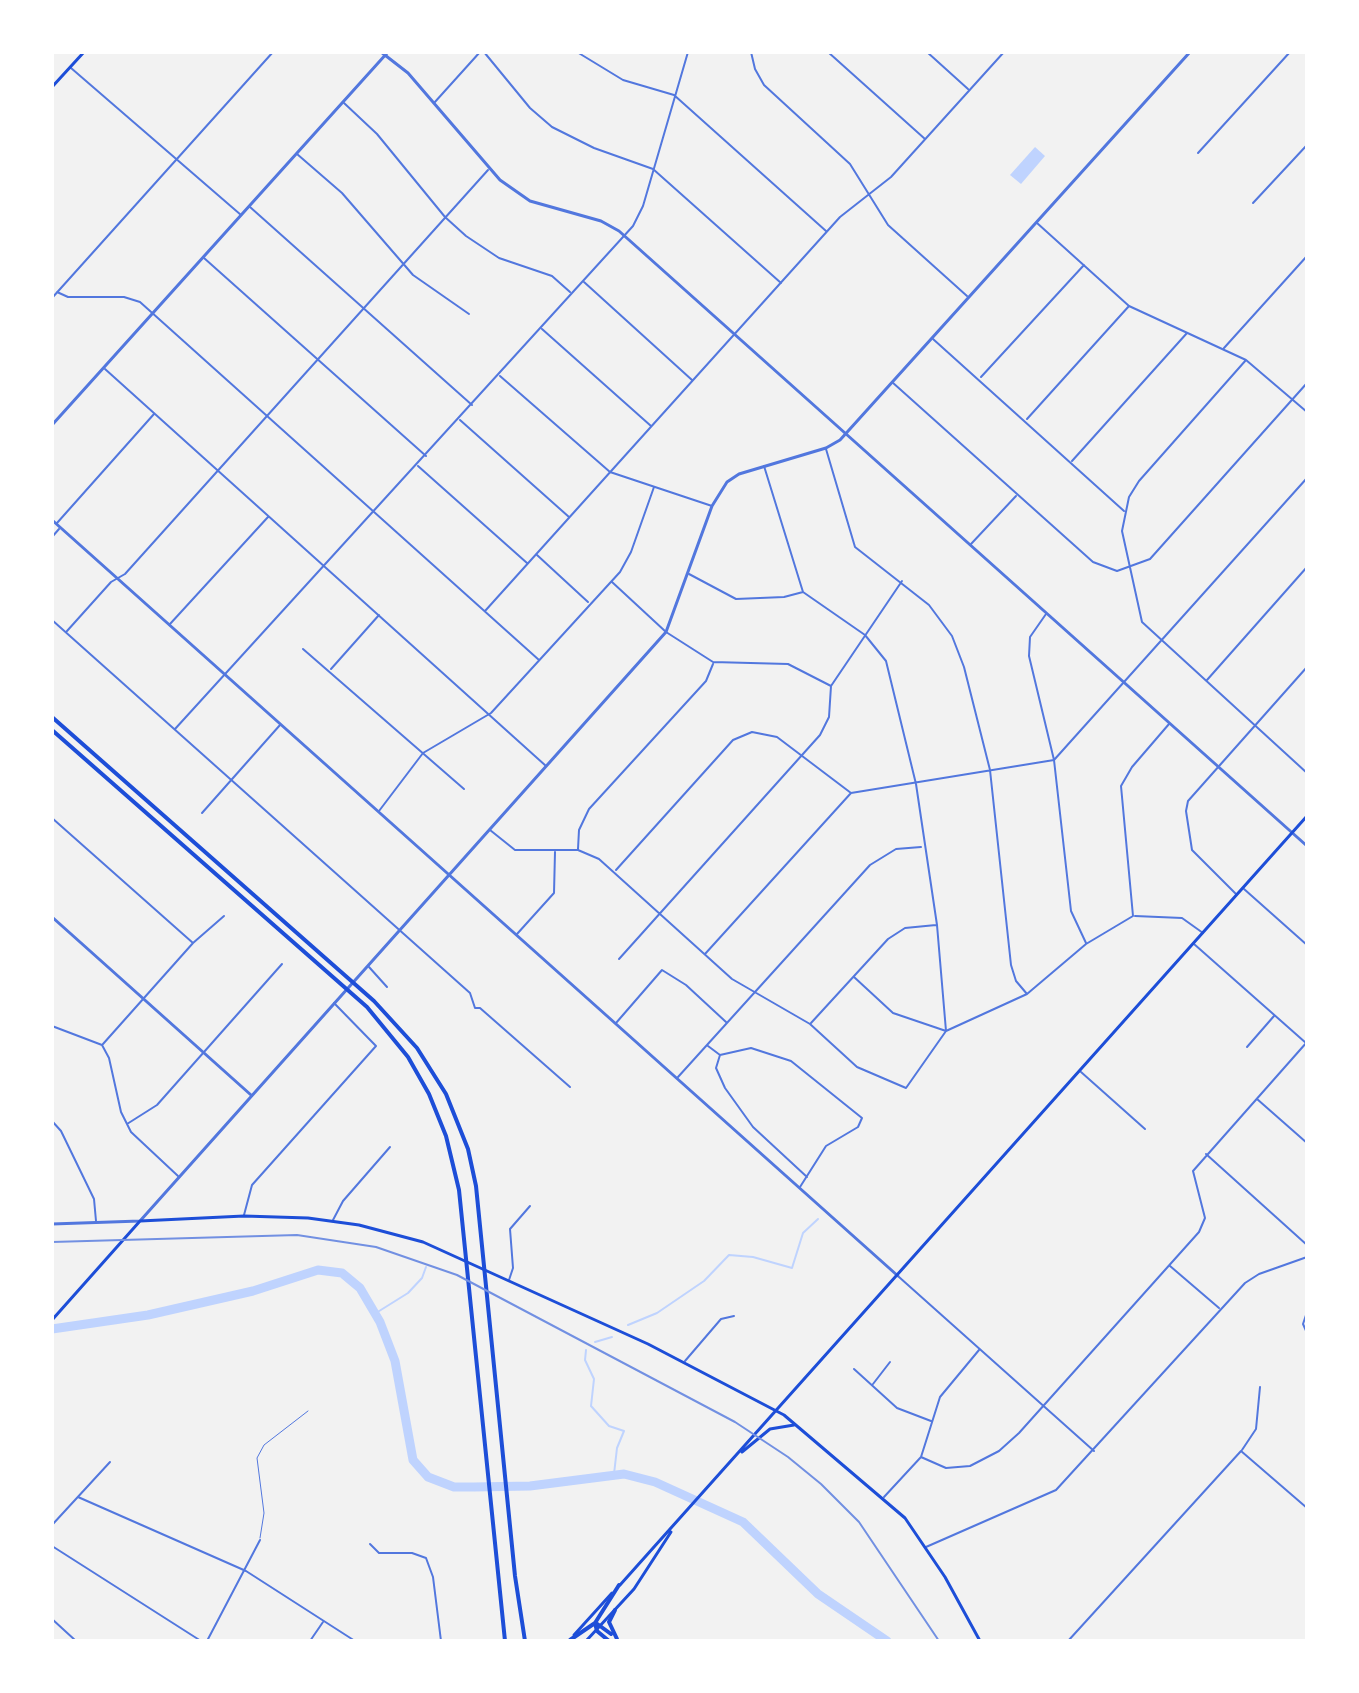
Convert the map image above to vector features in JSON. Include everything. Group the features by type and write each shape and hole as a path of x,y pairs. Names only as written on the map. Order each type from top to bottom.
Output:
{"highway":[{"path":"52,717 374,1001 408,1037 439,1082 464,1136 474,1174 525,1641"},
{"path":"52,730 357,997 389,1032 415,1068 441,1122 456,1173 505,1641"},
{"path":"569,1640 595,1623 619,1585"},
{"path":"615,1610 609,1622 618,1640"},
{"path":"595,1623 602,1625 618,1640"},
{"path":"595,1623 597,1631 609,1641"}],"main road":[{"path":"52,87 84,52"},
{"path":"569,1640 675,1526 1307,816"},
{"path":"52,1320 140,1221 244,1216 333,1221 423,1242 684,1362 776,1410 884,1497 926,1547 980,1641"},
{"path":"725,1468 760,1435 781,1426 796,1425"},
{"path":"586,1641 651,1566 675,1526"}],"street":[{"path":"52,298 273,52"},
{"path":"434,103 482,52 530,108 552,127 594,148 653,169 781,283"},
{"path":"577,52 623,80 674,95 827,232"},
{"path":"175,729 624,236 643,206 688,52"},
{"path":"751,52 755,69 764,85 850,164 888,225 968,298"},
{"path":"828,52 925,139"},
{"path":"927,52 969,91"},
{"path":"485,611 827,232 891,177 1004,52"},
{"path":"52,1224 140,1221 666,632 712,506 732,478 826,448 846,434 1190,52"},
{"path":"1198,153 1290,52"},
{"path":"52,425 385,53 408,73 489,169 511,189 530,201 601,221 624,236 1307,846"},
{"path":"70,67 241,215"},
{"path":"343,102 377,134 445,217 478,245 499,258 552,276 572,294"},
{"path":"1253,203 1307,145"},
{"path":"297,153 342,193 402,265 425,285 469,314"},
{"path":"66,632 117,578 125,574 489,169"},
{"path":"249,206 472,405"},
{"path":"1036,222 1129,306 1246,360 1307,412"},
{"path":"1223,349 1307,256"},
{"path":"203,257 426,456"},
{"path":"980,378 1084,265"},
{"path":"583,281 692,381"},
{"path":"57,292 68,297 134,299 153,313 539,660"},
{"path":"1026,420 1129,306"},
{"path":"542,328 652,426"},
{"path":"1071,462 1187,333"},
{"path":"932,338 980,378 1125,513"},
{"path":"1246,360 1139,481 1125,513 1122,531 1142,622 1307,773"},
{"path":"104,368 491,713 546,766"},
{"path":"499,376 610,472 712,506"},
{"path":"892,382 1093,562 1108,569 1129,569 1150,559 1307,383"},
{"path":"154,413 54,522 1095,1452"},
{"path":"459,419 570,518"},
{"path":"826,448 855,547 929,605 952,636 964,667 990,770 1011,965 1016,981 1027,994"},
{"path":"418,465 528,564"},
{"path":"764,466 803,592 865,635 886,661 916,784 937,925 946,1031"},
{"path":"705,954 851,793 1054,760 1307,478"},
{"path":"378,812 423,753 491,713 611,581 631,552 654,487"},
{"path":"970,545 1017,494"},
{"path":"169,625 270,515"},
{"path":"52,537 60,527"},
{"path":"536,555 589,603"},
{"path":"1206,681 1307,567"},
{"path":"688,574 736,599 784,597 803,592"},
{"path":"611,581 666,632 713,662 788,664 831,686"},
{"path":"619,959 825,726 831,686 902,581"},
{"path":"1047,614 1035,627 1028,646 1054,760 1071,911 1086,944"},
{"path":"330,669 379,615"},
{"path":"52,620 470,993 475,1008 480,1008 570,1087"},
{"path":"303,649 330,669 464,789"},
{"path":"578,850 579,830 589,809 706,681 713,662"},
{"path":"1237,894 1200,861 1189,840 1188,801 1307,667"},
{"path":"1133,916 1121,786 1132,767 1169,723"},
{"path":"202,813 280,725"},
{"path":"615,871 739,736 752,732 769,733 851,793"},
{"path":"52,818 193,943"},
{"path":"489,829 515,850 578,850 599,859 732,979 810,1024 857,1067 906,1088 946,1031 1027,994 1086,944 1133,916 1182,918 1203,933"},
{"path":"677,1078 878,859 896,849 923,847"},
{"path":"516,935 554,893 555,852"},
{"path":"1243,888 1307,945"},
{"path":"102,1045 193,943 224,916"},
{"path":"52,917 251,1095"},
{"path":"810,1024 896,933 937,925"},
{"path":"921,1457 946,1468 970,1466 1005,1447 1203,1225 1204,1211 1192,1177 1205,1154 1306,1042 1193,944"},
{"path":"127,1124 157,1105 282,964"},
{"path":"367,965 387,987"},
{"path":"615,1024 662,970 686,985 727,1023"},
{"path":"854,977 893,1013 946,1031"},
{"path":"244,1216 252,1185 376,1046 335,1001"},
{"path":"1247,1047 1274,1015"},
{"path":"52,1026 102,1045"},
{"path":"102,1045 127,1124 137,1138 178,1176"},
{"path":"707,1045 720,1055"},
{"path":"720,1055 751,1048 791,1061 862,1118 860,1126 826,1146 799,1188"},
{"path":"720,1055 716,1068 725,1088 757,1132 807,1177"},
{"path":"1080,1071 1145,1129"},
{"path":"1256,1098 1307,1143"},
{"path":"52,1121 61,1131 90,1191 96,1222"},
{"path":"333,1221 343,1201 390,1147"},
{"path":"1205,1154 1307,1245"},
{"path":"509,1280 513,1268 510,1229 530,1206"},
{"path":"926,1547 1045,1497 1095,1452 1251,1277 1307,1257"},
{"path":"1169,1265 1221,1310"},
{"path":"1307,1312 1303,1324 1307,1333"},
{"path":"684,1362 721,1319 734,1316"},
{"path":"884,1497 921,1457 944,1392 980,1349"},
{"path":"873,1385 890,1362"},
{"path":"854,1369 897,1408 932,1422"},
{"path":"1068,1641 1241,1451 1256,1429 1260,1387"},
{"path":"1241,1451 1307,1508"},
{"path":"52,1525 110,1462"},
{"path":"78,1497 246,1571 355,1641"},
{"path":"207,1641 260,1540"},
{"path":"370,1544 379,1553 412,1553 426,1558 433,1577 441,1641"},
{"path":"52,1546 201,1641"},
{"path":"52,1619 76,1641"},
{"path":"310,1641 323,1622"}],"lane":[{"path":"260,1540 264,1513 257,1458 264,1445 308,1411"}],"water":[{"path":"1035,147 1045,156 1021,184 1010,175"}],"waterway":[{"path":"628,1325 657,1313 704,1281 729,1255 753,1257 792,1268 803,1233 818,1219"},
{"path":"376,1313 408,1293 422,1278 426,1267"},
{"path":"52,1329 148,1315 253,1291 318,1270 342,1273 360,1288 380,1322 395,1361 413,1460 428,1477 454,1487 530,1486 624,1474 655,1482 743,1522 818,1594 887,1641"},
{"path":"595,1342 612,1337"},
{"path":"586,1350 585,1360 594,1379 591,1406 609,1426 624,1431 617,1448 614,1474"}],"railway":[{"path":"52,1242 297,1235 376,1247 457,1275 735,1422 788,1457 859,1522 939,1641"}]}
